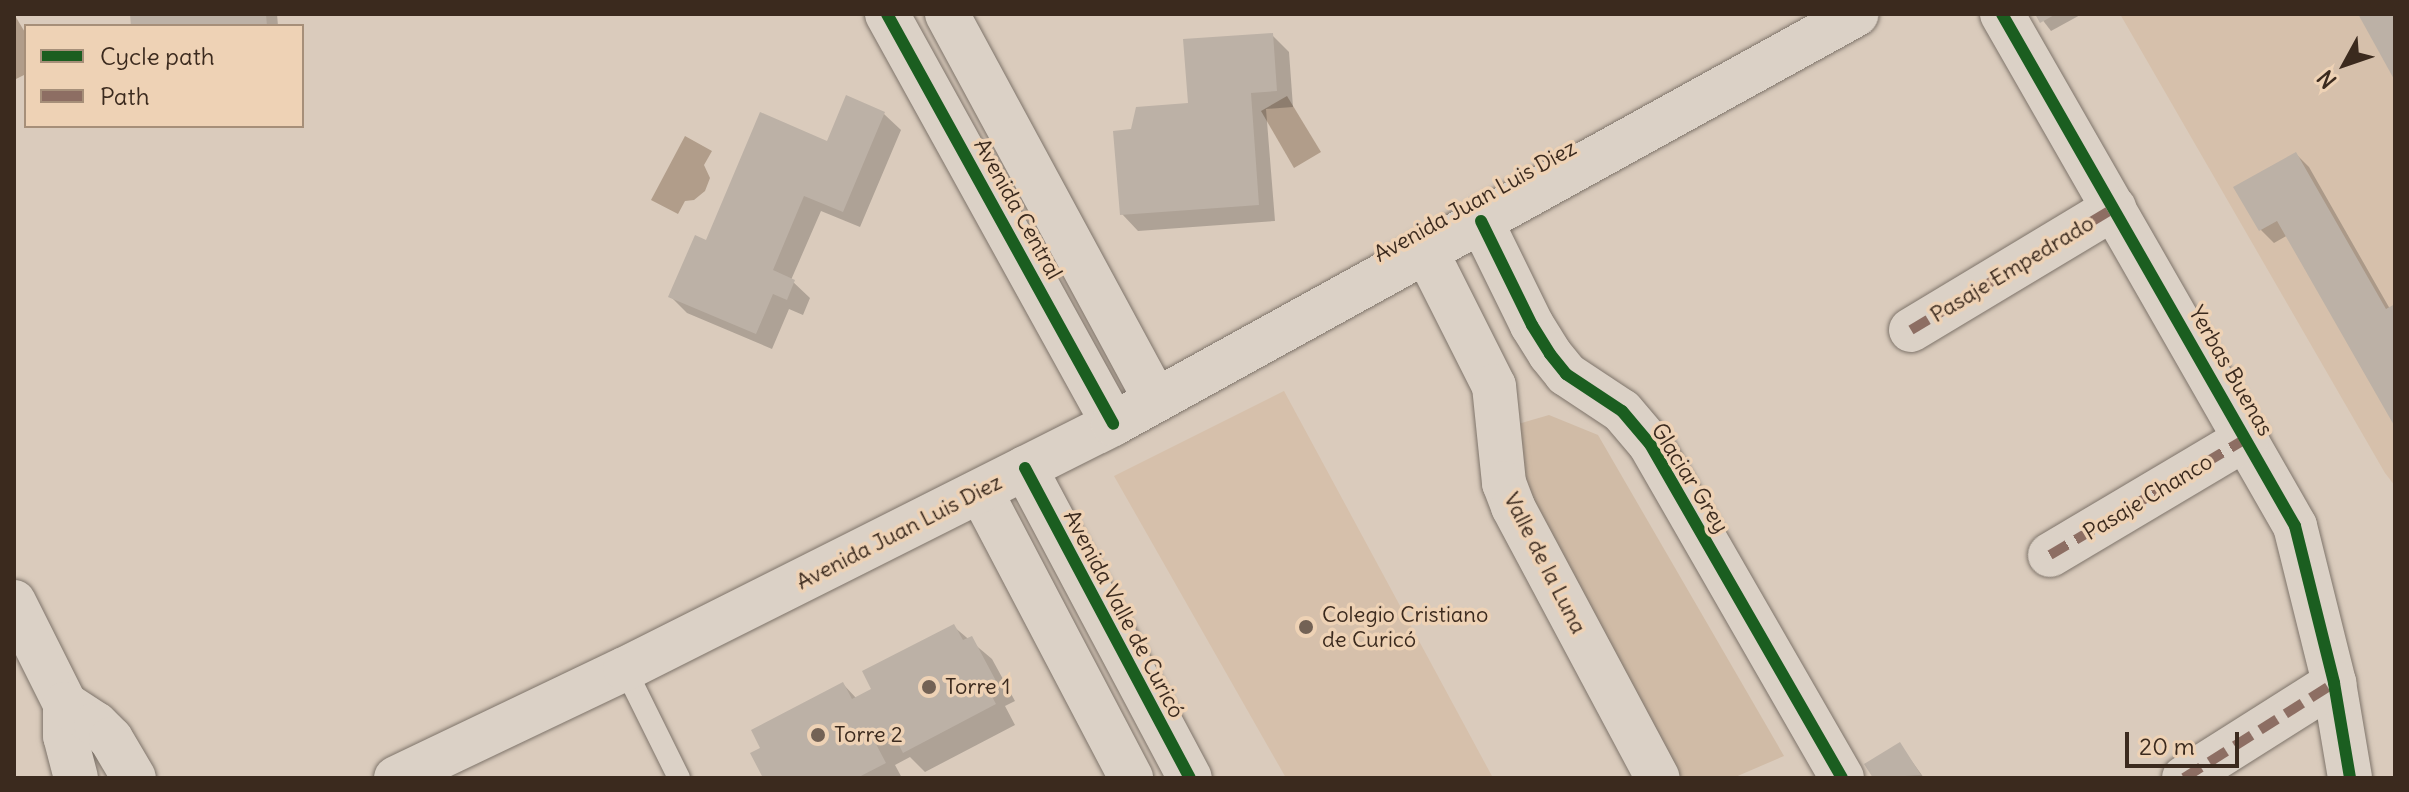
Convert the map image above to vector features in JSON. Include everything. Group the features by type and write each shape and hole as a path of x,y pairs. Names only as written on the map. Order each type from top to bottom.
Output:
{"street":[{"name":"Avenida Central","path":"887,14 1113,424"},
{"name":"Avenida Central","path":"947,14 1156,400"},
{"name":"Avenida Juan Luis Diez","path":"396,778 625,669 1113,424 1857,14"},
{"name":"Yerbas Buenas","path":"2002,14 2295,526 2334,683 2350,778"},
{"name":"Pasaje Empedrado","path":"1911,330 2114,208"},
{"name":"Glaciar Grey","path":"1481,221 1532,325 1550,354 1566,374 1622,411 1650,444 1830,774"},
{"name":"Valle de la Luna","path":"1426,251 1494,386 1504,483 1513,507 1658,778"},
{"name":"Pasaje Chanco","path":"2050,555 2247,438"},
{"name":"Avenida Valle de Curicó","path":"1025,468 1190,778"},
{"path":"981,492 1131,778"},
{"path":"14,602 65,704 65,736 76,778"},
{"path":"2184,778 2334,683"},
{"path":"65,704 96,724 111,739 134,778"}],"lane":[{"path":"625,669 679,778"}],"shaded area":[{"path":"14,14 24,31 24,75 14,80"},
{"path":"2120,14 2395,14 2395,486 2385,473"},
{"path":"1287,96 1321,152 1294,168 1261,111"},
{"path":"685,136 712,151 704,165 710,178 705,191 694,200 685,201 678,214 651,200"},
{"name":"Colegio Cristiano de Curicó","path":"1284,391 1493,778 1286,778 1114,476"},
{"path":"1549,415 1598,435 1784,756 1733,778 1662,778 1489,476 1515,425"}],"building":[{"path":"130,14 266,14 267,24 131,24"},
{"path":"2035,14 2056,14 2040,23"},
{"path":"2358,14 2395,14 2395,81"},
{"path":"1273,33 1277,91 1251,93 1259,205 1120,215 1113,131 1131,129 1136,107 1188,103 1183,39"},
{"path":"846,95 885,112 843,212 804,196 773,270 795,280 787,300 773,294 756,334 668,297 695,235 706,240 760,112 827,141"},
{"path":"2296,152 2386,309 2395,304 2395,427 2277,221 2259,231 2233,187"},
{"path":"954,624 963,640 972,636 996,681 986,685 996,704 903,753 894,735 876,744 886,763 857,778 763,778 750,753 760,748 751,730 843,682 852,699 871,689 862,671"},
{"path":"1900,742 1921,775 1873,778 1864,764"}],"marked path":[{"path":"1911,330 2114,208"},
{"path":"2050,555 2247,438"},
{"path":"2184,778 2334,683"}],"cycle path":[{"path":"887,14 1113,424"},
{"path":"2002,14 2295,526 2334,683 2350,778"},
{"path":"1481,221 1532,325 1550,354 1566,374 1622,411 1650,444 1842,778"},
{"path":"1025,468 1190,778"}],"place":[{"name":"Colegio Cristiano de Curicó","path":"1306,627"},
{"name":"Torre 1","path":"929,687"},
{"name":"Torre 2","path":"818,735"}]}
